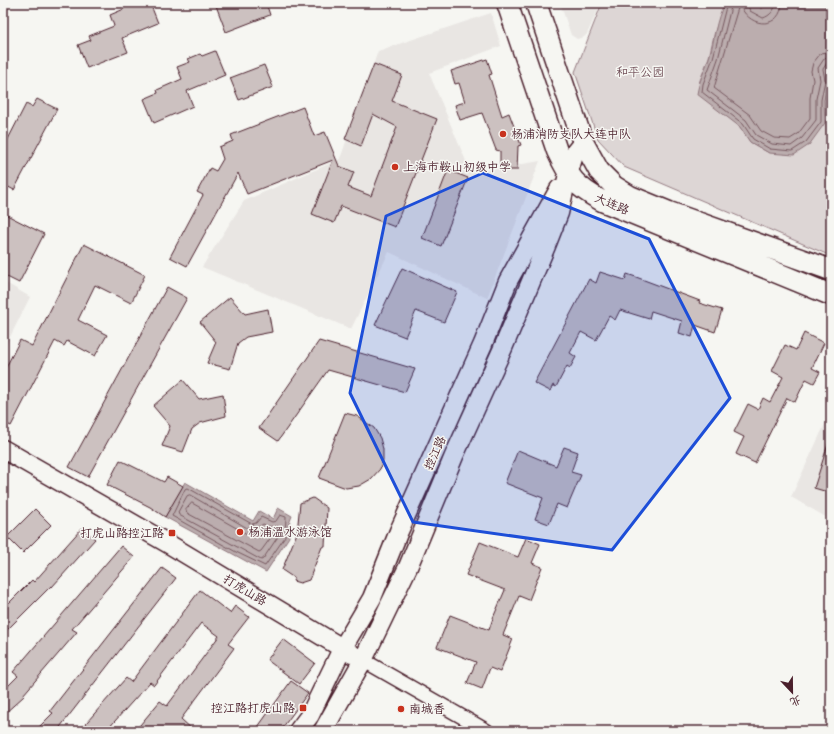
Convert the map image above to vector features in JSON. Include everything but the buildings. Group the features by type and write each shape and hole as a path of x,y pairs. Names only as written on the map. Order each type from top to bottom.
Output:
{"main road":[{"name":"大连路","path":"507,3 542,110 568,174 585,192 602,201 831,295"},
{"name":"大连路","path":"536,3 583,142 599,171 614,186 630,196 669,212 831,270"},
{"name":"控江路","path":"323,731 363,660 408,567 454,456 520,308 559,213 575,152 583,142"},
{"name":"控江路","path":"298,731 310,715 342,649 372,598 399,531 483,344 508,281 568,174"},
{"name":"打虎山路","path":"3,449 167,543 342,649 363,660"}],"street":[{"name":"打虎山路","path":"363,660 487,731"}],"highlighted area":[{"path":"483,173 649,239 730,398 612,550 413,522 350,393 386,216"}],"shaded area":[{"path":"560,3 601,3 587,34 584,37 577,39 571,35"},
{"name":"上海市鞍山初级中学","path":"491,13 501,46 429,73 471,173 540,161 487,298 389,252 351,329 202,267 244,201 340,159 378,51"},
{"path":"3,281 30,297 3,351"},
{"path":"831,411 831,520 791,497"}],"green space":[{"name":"和平公园","path":"602,3 725,3 715,31 709,57 699,83 727,116 740,127 750,142 769,153 825,123 824,100 829,80 826,69 831,64 831,256 624,167 598,139 575,72"}],"water":[{"path":"725,3 754,3 762,9 768,3 831,3 831,64 826,69 829,80 824,100 825,123 809,145 794,155 769,153 750,142 740,127 697,94 711,51 719,16"},
{"name":"杨浦温水游泳馆","path":"185,482 253,521 259,511 273,519 278,508 292,516 288,526 289,537 266,572 165,517"}],"place":[{"name":"杨浦消防支队大连中队","path":"503,134"},
{"name":"上海市鞍山初级中学","path":"395,167"},
{"name":"杨浦温水游泳馆","path":"240,532"},
{"name":"打虎山路控江路","path":"172,533"},
{"name":"控江路打虎山路","path":"303,708"},
{"name":"南城香","path":"401,709"}]}
